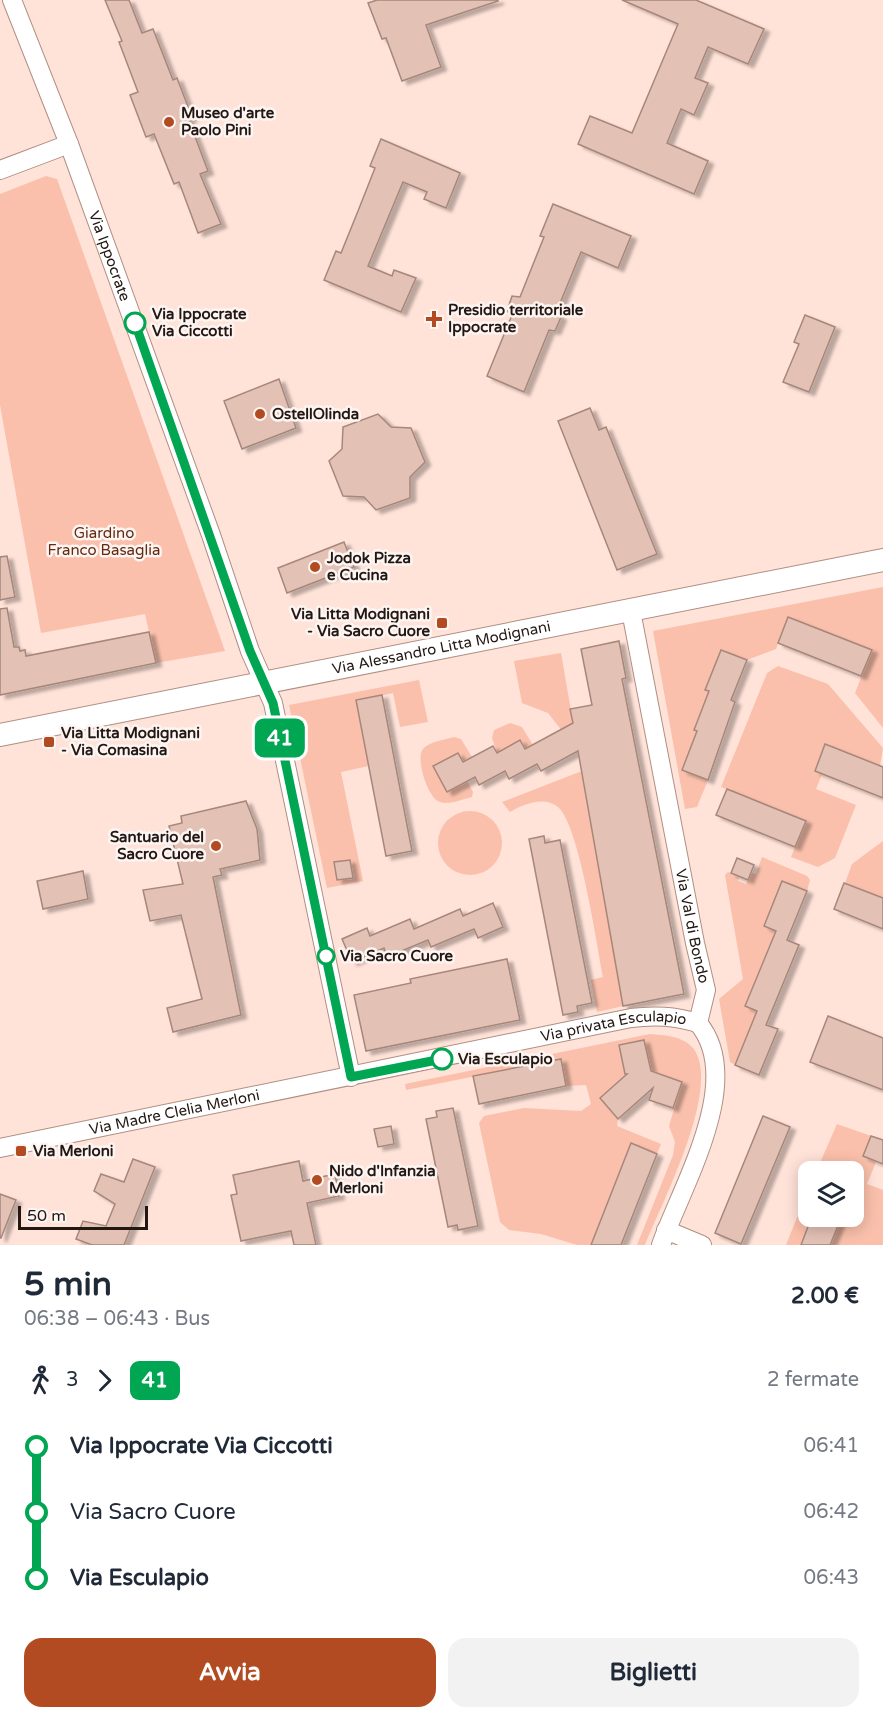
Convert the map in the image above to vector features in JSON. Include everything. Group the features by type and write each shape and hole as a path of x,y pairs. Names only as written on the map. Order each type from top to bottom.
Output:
{"street":[{"name":"Via Ippocrate","path":"12,0 69,144 207,524 250,651 273,703 351,1077"},
{"path":"0,170 69,144"},
{"name":"Via Alessandro Litta Modignani","path":"0,735 883,560"},
{"name":"Via Val di Bondo","path":"631,611 706,990 698,1023"},
{"name":"Via privata Esculapio","path":"351,1077 631,1018 653,1015 674,1016 698,1023"},
{"path":"698,1023 706,1033 712,1047 716,1067 714,1101 707,1126 663,1238 702,1245"},
{"name":"Via Madre Clelia Merloni","path":"0,1148 351,1077"}],"green space":[{"name":"Giardino Franco Basaglia","path":"46,176 57,179 225,651 156,663 145,614 41,633 0,405 0,194"},
{"path":"883,587 883,728 855,693 872,650 788,617 776,649 747,660 721,650 706,690 709,691 694,729 697,731 682,769 708,780 697,807 685,809 653,631"},
{"path":"561,653 578,751 548,713 522,703 514,661"},
{"path":"778,666 828,684 883,748 880,766 825,745 815,770 822,774 816,789 856,805 835,858 818,867 791,857 806,821 721,787 767,673"},
{"path":"419,680 428,722 400,727 393,693 356,701 369,766 341,772 363,881 327,888 289,705"},
{"path":"510,723 522,727 533,745 525,749 520,741 497,753 492,738 494,730"},
{"path":"454,737 461,739 472,757 463,761 458,753 433,767 447,792 467,781 473,792 472,797 444,803 435,799 427,786 421,754 423,749 430,744"},
{"path":"582,771 623,1006 597,1012 591,980 603,977 580,860 566,818 558,807 547,802 528,804 510,812 502,802"},
{"path":"470,811 488,817 496,825 502,843 496,861 488,869 470,875 452,869 444,861 438,843 444,825 452,817"},
{"path":"883,841 883,898 845,883 852,864"},
{"path":"762,857 807,876 810,880 807,891 782,882 764,925 776,931 757,1011 735,1065 730,1062 719,999 743,979 725,875 728,872 739,877 738,881 746,884 751,873 756,874"},
{"path":"650,1034 679,1039 693,1048 700,1066 700,1089 686,1146 645,1245 637,1245 673,1155 675,1142 669,1126 682,1082 651,1071 644,1040 619,1045 625,1076 600,1098 618,1119 617,1126 661,1144 657,1154 631,1144 592,1242 597,1245 577,1245 541,1234 509,1230 500,1222 479,1123 484,1116 524,1108 581,1111 591,1104 586,1085 566,1086 561,1059 406,1090 405,1084"},
{"path":"837,1124 871,1136 863,1156 876,1162 867,1184 883,1190 883,1245 830,1245 838,1227 864,1227 864,1161 821,1161"},
{"path":"798,1215 798,1227 808,1227 801,1245 786,1245"}],"building":[{"path":"105,0 129,0 142,33 153,29 173,80 177,78 192,117 188,118 208,171 200,174 221,224 198,233 179,182 174,184 154,134 146,137 130,95 138,92 119,42 122,41"},
{"path":"377,0 498,1 426,25 441,67 402,81 386,38 382,39 368,3"},
{"path":"622,0 696,0 764,29 748,64 708,47 695,78 708,83 694,115 681,109 667,143 708,161 694,194 578,144 590,116 632,133 678,24"},
{"path":"381,139 460,173 446,208 424,199 427,192 403,182 368,266 392,276 394,270 416,278 401,312 324,280 336,251 341,253 358,211 375,168 370,166"},
{"path":"553,204 631,236 618,268 581,252 556,313 561,317 555,331 549,330 524,392 487,376 512,315 507,311 512,296 520,297 544,237 540,236"},
{"path":"805,315 835,327 809,392 783,382 799,344 794,342"},
{"name":"OstellOlinda","path":"279,379 296,428 242,449 224,401"},
{"path":"590,408 599,430 606,427 657,554 617,570 558,421"},
{"path":"378,414 391,427 411,428 425,462 410,477 410,498 376,510 364,497 343,496 329,461 342,449 343,427"},
{"path":"344,542 354,567 287,593 278,568"},
{"path":"7,556 15,597 0,600 0,557"},
{"path":"7,608 14,647 19,647 20,651 25,650 26,656 149,632 156,663 0,695 0,609"},
{"path":"788,617 872,650 861,676 778,643"},
{"path":"619,641 626,678 622,679 684,994 623,1006 578,751 541,771 537,764 509,779 505,771 479,785 475,777 447,792 433,766 458,753 463,762 493,746 497,753 520,740 525,749 573,723 570,709 592,705 581,649"},
{"path":"721,650 747,660 731,700 735,702 708,780 682,770 709,691 705,690"},
{"path":"382,695 412,851 386,856 356,700"},
{"path":"825,744 883,767 883,798 815,771"},
{"path":"727,789 806,821 795,847 716,815"},
{"path":"246,801 257,829 260,860 220,869 222,875 213,877 241,1015 173,1032 167,1008 202,999 181,915 150,921 143,890 183,884 169,826 182,823 181,816"},
{"path":"544,836 545,843 560,840 592,1003 577,1006 578,1012 563,1015 529,839"},
{"path":"737,858 754,865 748,880 731,873"},
{"path":"350,860 353,878 337,880 334,862"},
{"path":"83,871 88,899 43,909 37,881"},
{"path":"782,881 807,891 787,940 799,945 766,1025 778,1029 759,1075 735,1065 757,1011 745,1006 776,931 764,926"},
{"path":"844,883 883,898 883,929 834,909"},
{"path":"493,903 503,927 478,938 474,929 431,947 428,940 387,957 384,948 352,962 342,939 367,928 370,936 410,919 414,929 460,909 463,916"},
{"path":"507,959 520,1020 366,1051 354,995 411,983 410,979"},
{"path":"828,1016 883,1038 883,1090 810,1062"},
{"path":"644,1040 651,1071 682,1082 673,1108 649,1100 653,1088 618,1119 600,1098 627,1074 625,1074 619,1045"},
{"path":"561,1059 566,1086 479,1104 473,1076"},
{"path":"453,1108 478,1226 458,1230 457,1225 448,1227 426,1119 437,1117 436,1111"},
{"path":"763,1116 790,1127 741,1244 715,1233"},
{"path":"391,1126 394,1144 378,1147 374,1129"},
{"path":"871,1136 883,1140 883,1164 863,1156"},
{"path":"631,1143 657,1154 621,1245 591,1245"},
{"path":"133,1159 155,1167 124,1245 92,1245 76,1239 83,1221 106,1226 115,1204 94,1191 101,1174 124,1182"},
{"path":"299,1161 303,1181 335,1174 339,1196 307,1203 316,1245 294,1245 291,1231 241,1241 231,1195 237,1194 233,1175"},
{"path":"0,1194 16,1200 1,1238 0,1238"},
{"path":"808,1227 837,1227 830,1245 801,1245"}],"bus line":[{"name":"41","path":"135,323 250,651 273,703 351,1077 442,1059"}],"place":[{"name":"Museo d'arte Paolo Pini","path":"169,122"},
{"name":"Presidio territoriale Ippocrate","path":"434,319"},
{"name":"Via Ippocrate Via Ciccotti","path":"135,323"},
{"name":"OstellOlinda","path":"260,414"},
{"name":"Jodok Pizza e Cucina","path":"315,567"},
{"name":"Via Litta Modignani - Via Sacro Cuore","path":"442,623"},
{"name":"Via Litta Modignani - Via Comasina","path":"49,742"},
{"name":"Santuario del Sacro Cuore","path":"216,846"},
{"name":"Via Sacro Cuore","path":"326,956"},
{"name":"Via Esculapio","path":"442,1059"},
{"name":"Via Merloni","path":"21,1151"},
{"name":"Nido d'Infanzia Merloni","path":"317,1180"}]}
